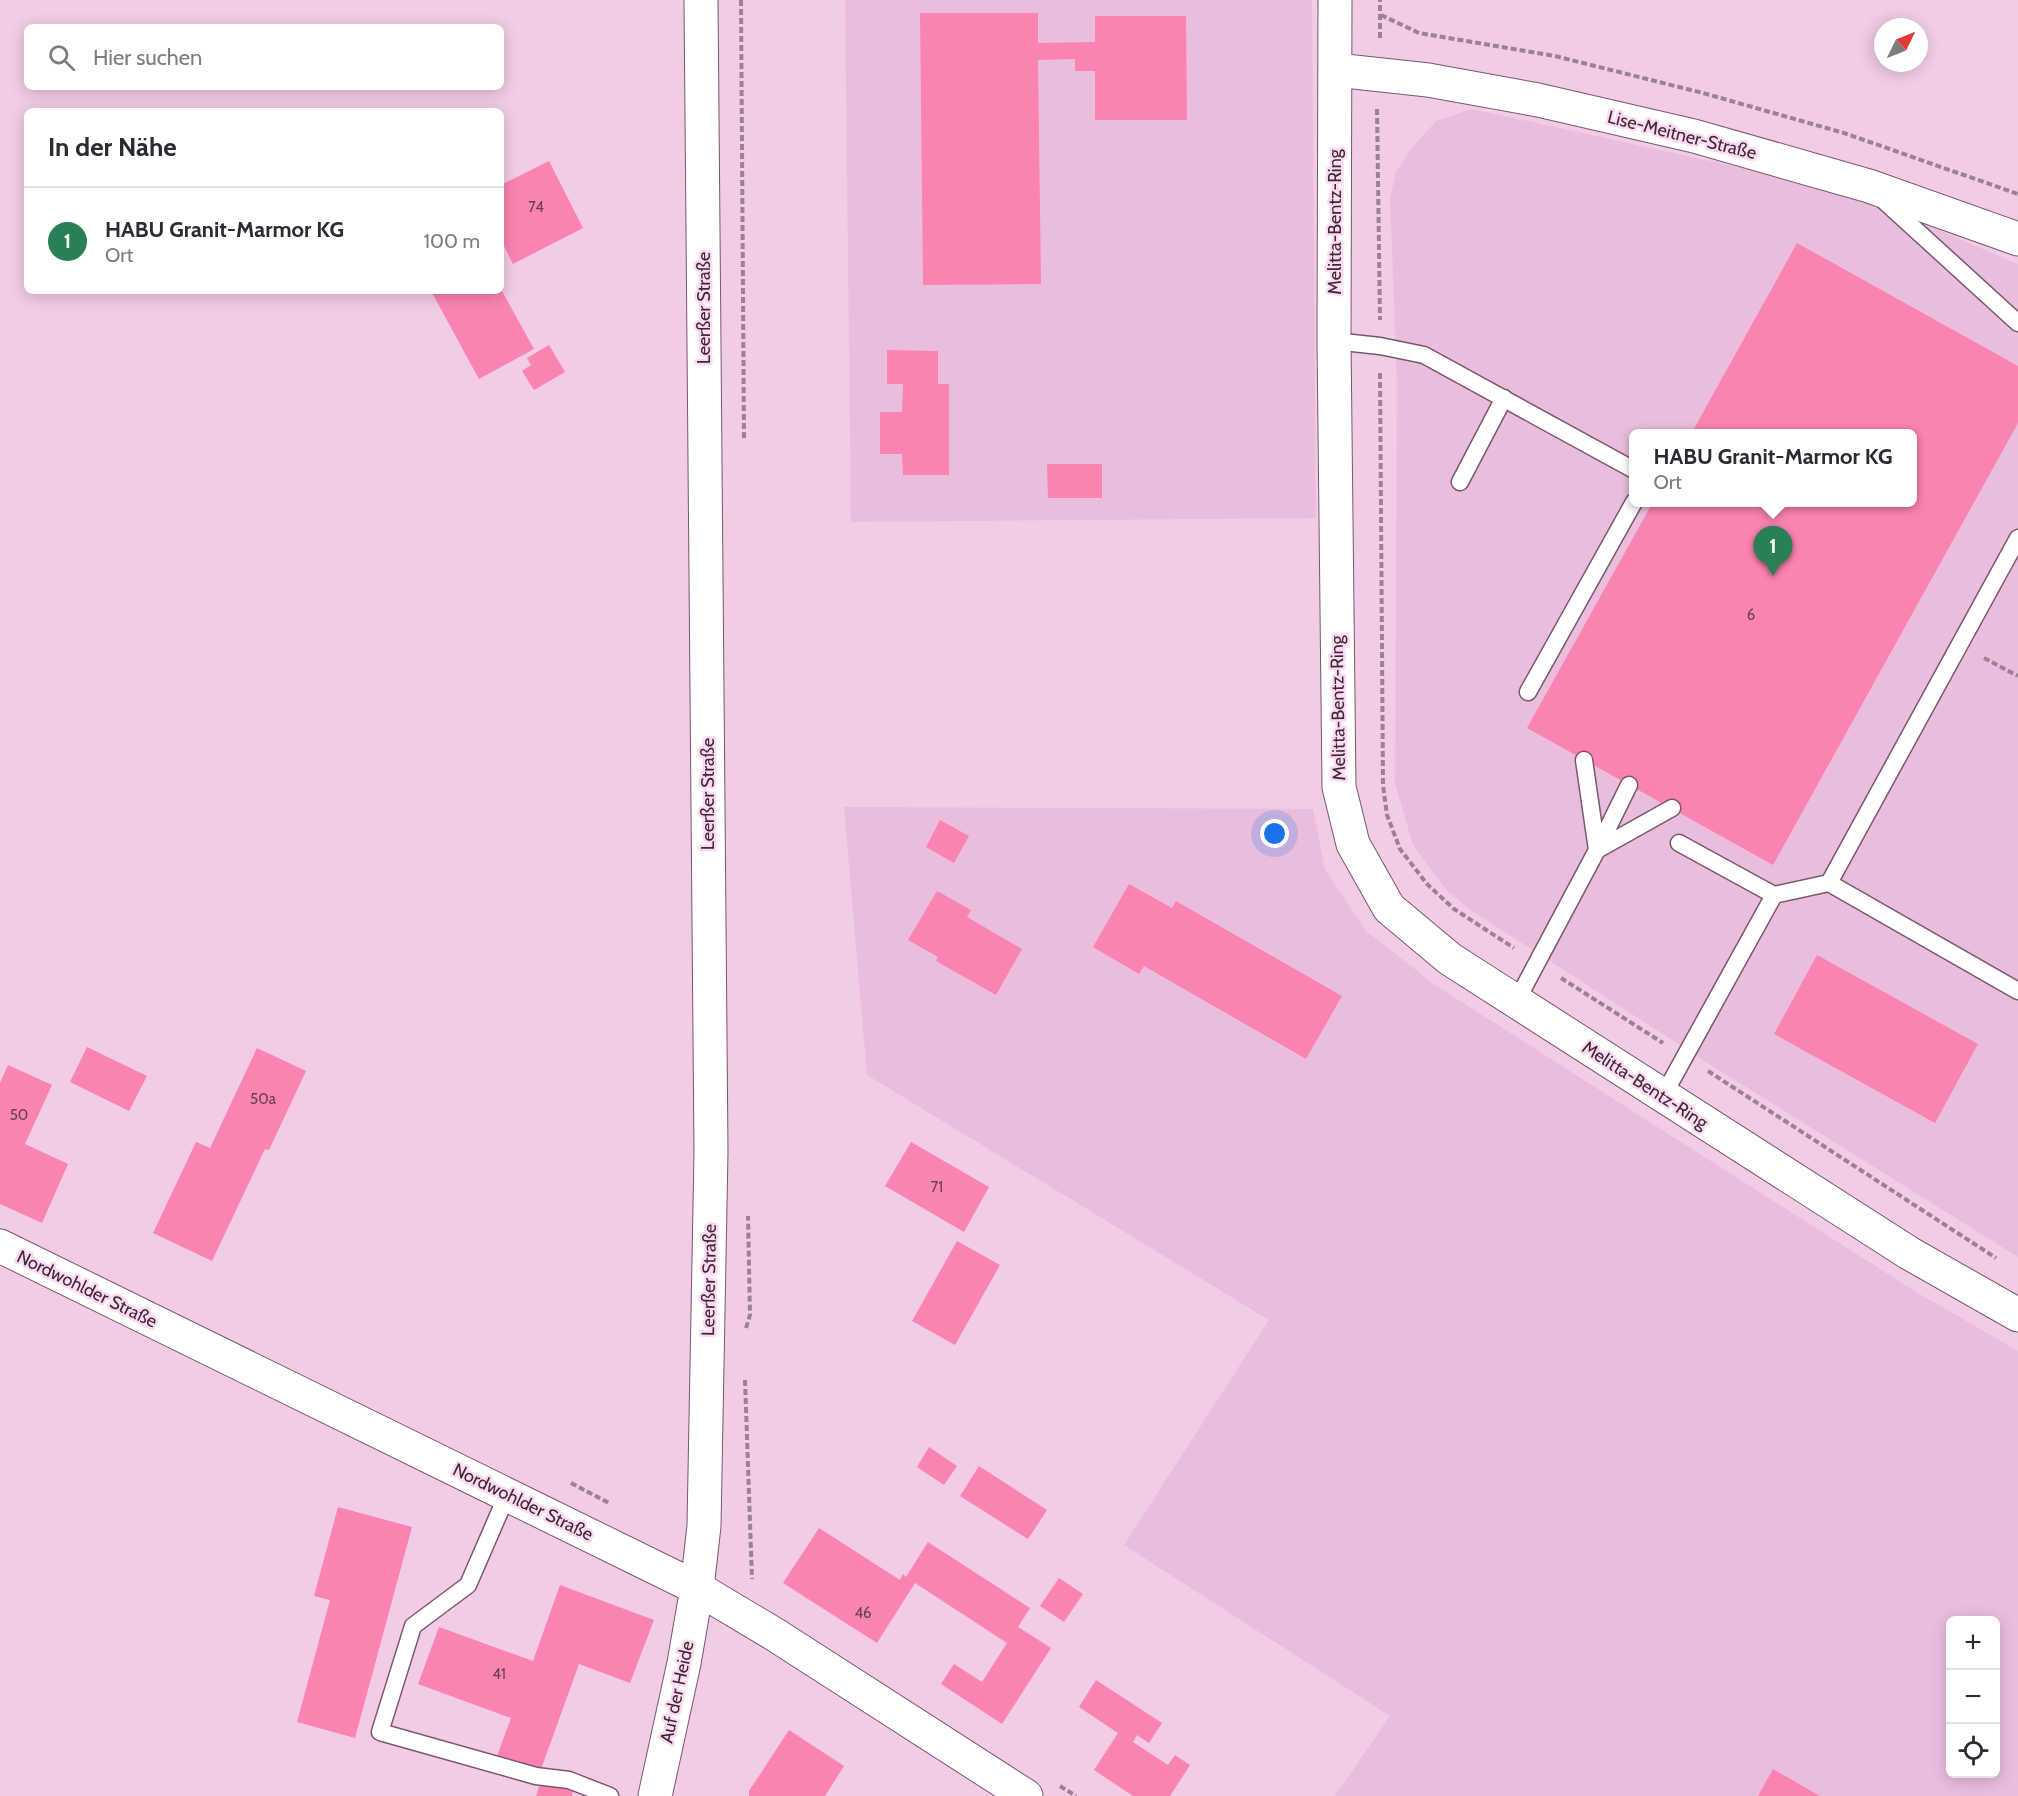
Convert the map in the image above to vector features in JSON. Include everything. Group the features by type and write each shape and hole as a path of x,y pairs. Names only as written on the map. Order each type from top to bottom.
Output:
{"street":[{"name":"Leerßer Straße","path":"697,1587 704,1526 711,1152 701,0"},
{"name":"Melitta-Bentz-Ring","path":"1335,0 1334,341 1339,787 1353,844 1389,908 1450,959 1909,1253 2018,1315"},
{"name":"Lise-Meitner-Straße","path":"1336,70 1428,80 1538,100 1694,136 1869,186 2018,238"},
{"name":"Nordwohlder Straße","path":"0,1246 697,1587 1026,1796"},
{"name":"Auf der Heide","path":"655,1796 684,1663 697,1587"}],"lane":[{"path":"1869,186 2018,323"},
{"path":"1334,341 1380,346 1424,355 1629,467"},
{"path":"1460,482 1504,398"},
{"path":"1528,692 1631,507"},
{"path":"1829,883 2018,538"},
{"path":"1584,760 1597,850"},
{"path":"1516,1002 1629,785"},
{"path":"1597,850 1672,808"},
{"path":"1679,843 1774,895 1829,883 2018,991"},
{"path":"1663,1096 1774,895"},
{"path":"507,1495 468,1585 414,1626 380,1732 536,1776 569,1780 610,1796"}],"path":[{"path":"1380,0 1380,36"},
{"path":"1377,123 1383,785 1387,815 1401,849 1427,884 1454,909 1998,1260"},
{"path":"1959,645 2018,676"}],"shaded area":[{"path":"845,0 1312,0 1316,518 851,522"},
{"path":"1472,109 1847,191 2018,264 2018,1257 1714,1067 1475,913 1447,891 1413,845 1395,783 1397,382 1390,198 1396,172 1413,147 1436,121"},
{"path":"844,807 1313,809 1325,870 1366,931 1435,985 1916,1292 2018,1351 2018,1796 1335,1796 1390,1716 1124,1545 1269,1320 867,1075"}],"building":[{"path":"920,13 1038,13 1038,43 1095,42 1095,16 1186,16 1187,120 1095,120 1095,71 1075,71 1075,59 1038,60 1041,284 923,285"},
{"path":"549,161 583,228 513,264 504,246 504,184"},
{"path":"1797,243 2018,366 2018,423 1773,865 1527,728 1650,507 1917,507 1917,429 1694,429"},
{"path":"433,294 504,294 534,349 479,379"},
{"path":"549,345 565,372 534,390 522,371 531,365 527,358"},
{"path":"887,350 938,351 938,384 949,384 949,475 903,475 902,454 880,454 880,412 902,412 903,384 887,384"},
{"path":"1047,464 1102,464 1102,498 1048,498"},
{"path":"940,820 969,836 954,863 926,847"},
{"path":"1129,884 1172,908 1176,901 1342,996 1306,1059 1144,966 1139,974 1093,947"},
{"path":"937,891 971,910 967,917 1022,949 996,995 936,961 938,957 908,940"},
{"path":"1817,955 1978,1044 1935,1123 1774,1034"},
{"path":"87,1047 147,1076 129,1111 70,1082"},
{"path":"257,1048 306,1071 269,1150 265,1149 212,1261 153,1233 196,1142 210,1148"},
{"path":"8,1065 52,1085 25,1144 68,1164 42,1223 0,1204 0,1083"},
{"path":"911,1142 989,1187 964,1232 885,1186"},
{"path":"957,1241 1000,1265 955,1345 912,1321"},
{"path":"929,1447 957,1466 944,1485 917,1467"},
{"path":"979,1466 1047,1510 1028,1539 960,1496"},
{"path":"338,1507 412,1527 355,1738 297,1722 330,1600 314,1596"},
{"path":"819,1528 900,1580 903,1574 906,1577 928,1542 1030,1608 1018,1627 1051,1648 1002,1724 941,1684 954,1664 982,1682 1007,1643 915,1583 877,1643 783,1583"},
{"path":"1059,1578 1083,1594 1064,1622 1040,1606"},
{"path":"560,1585 654,1620 630,1683 579,1664 540,1772 497,1756 511,1718 418,1684 439,1627 533,1661"},
{"path":"1096,1680 1162,1723 1149,1743 1137,1735 1133,1742 1168,1765 1175,1755 1190,1765 1170,1796 1133,1796 1094,1770 1118,1733 1079,1707"},
{"path":"789,1730 844,1766 825,1796 749,1796 749,1791"},
{"path":"1773,1769 1820,1796 1758,1796"},
{"path":"541,1780 573,1791 572,1796 536,1796"}],"place":[{"name":"HABU Granit-Marmor KG","path":"1773,576"}]}
